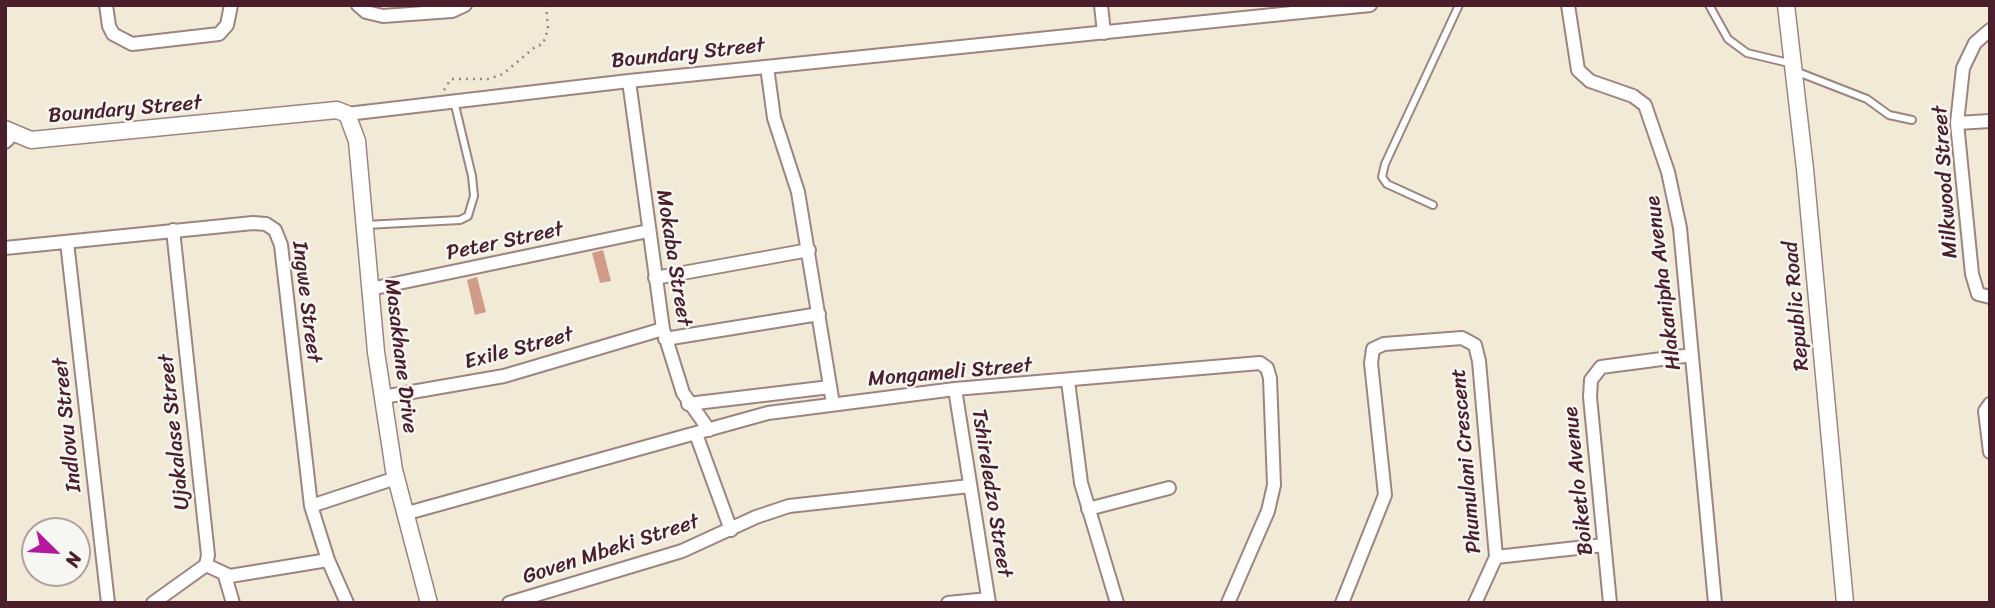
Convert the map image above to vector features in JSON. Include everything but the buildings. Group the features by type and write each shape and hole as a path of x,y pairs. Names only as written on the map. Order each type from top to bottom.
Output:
{"street":[{"path":"106,5 113,34 132,44 219,34 227,24 231,5"},
{"path":"358,5 366,12 383,16 453,10 465,5"},
{"path":"1101,5 1104,33"},
{"name":"Boundary Street","path":"8,135 31,139 337,110 347,114 629,81 1370,5"},
{"name":"Hlakanipha Avenue","path":"1569,5 1578,70 1590,81 1639,100 1649,111 1660,140 1680,228 1715,603"},
{"name":"Republic Road","path":"1786,5 1844,603"},
{"name":"Milkwood Street","path":"1985,296 1975,286 1968,245 1957,123 1963,68 1975,43 1990,30"},
{"path":"767,67 774,118 799,192 833,404"},
{"name":"Mokaba Street","path":"629,81 664,334 688,404 709,430"},
{"name":"Masakhane Drive","path":"347,114 357,141 370,289 396,478 429,603"},
{"path":"1957,123 1990,121"},
{"name":"Ingwe Street","path":"5,248 257,223 266,224 278,234 310,506 328,560 347,603"},
{"name":"Ujakalase Street","path":"173,230 208,551 206,565"},
{"name":"Peter Street","path":"370,289 648,231"},
{"name":"Indlovu Street","path":"67,242 108,603"},
{"path":"655,278 809,250"},
{"name":"Exile Street","path":"383,397 504,376 664,334 819,314"},
{"name":"Phumulani Crescent","path":"1342,603 1385,495 1371,363 1373,349 1380,345 1462,338 1475,345 1496,557 1475,603"},
{"name":"Boiketlo Avenue","path":"1611,603 1590,397 1593,375 1607,365 1692,355"},
{"name":"Mongameli Street","path":"404,514 768,413 955,389 1068,382 1255,363 1267,368 1270,384 1272,497 1228,603"},
{"path":"1068,382 1076,460 1117,603"},
{"path":"688,404 830,387"},
{"name":"Tshireledzo Street","path":"955,389 989,601"},
{"path":"1988,405 1990,452"},
{"path":"696,434 731,530"},
{"path":"310,506 396,478"},
{"name":"Goven Mbeki Street","path":"509,603 682,551 756,517 800,504 970,486"},
{"path":"1088,509 1169,488"},
{"path":"1496,557 1604,545"},
{"path":"153,603 206,565 225,576 328,560"},
{"path":"225,576 233,603"},
{"path":"948,603 989,601"}],"lane":[{"path":"1433,205 1387,184 1382,177 1385,164 1459,5"},
{"path":"1709,5 1728,39 1747,53 1793,67 1867,99 1889,115 1912,120"},
{"path":"364,225 460,220 468,216 474,195 472,176 449,102"}],"path":[{"path":"449,102 448,81 488,79 503,74 541,44 548,29 546,5"}]}
